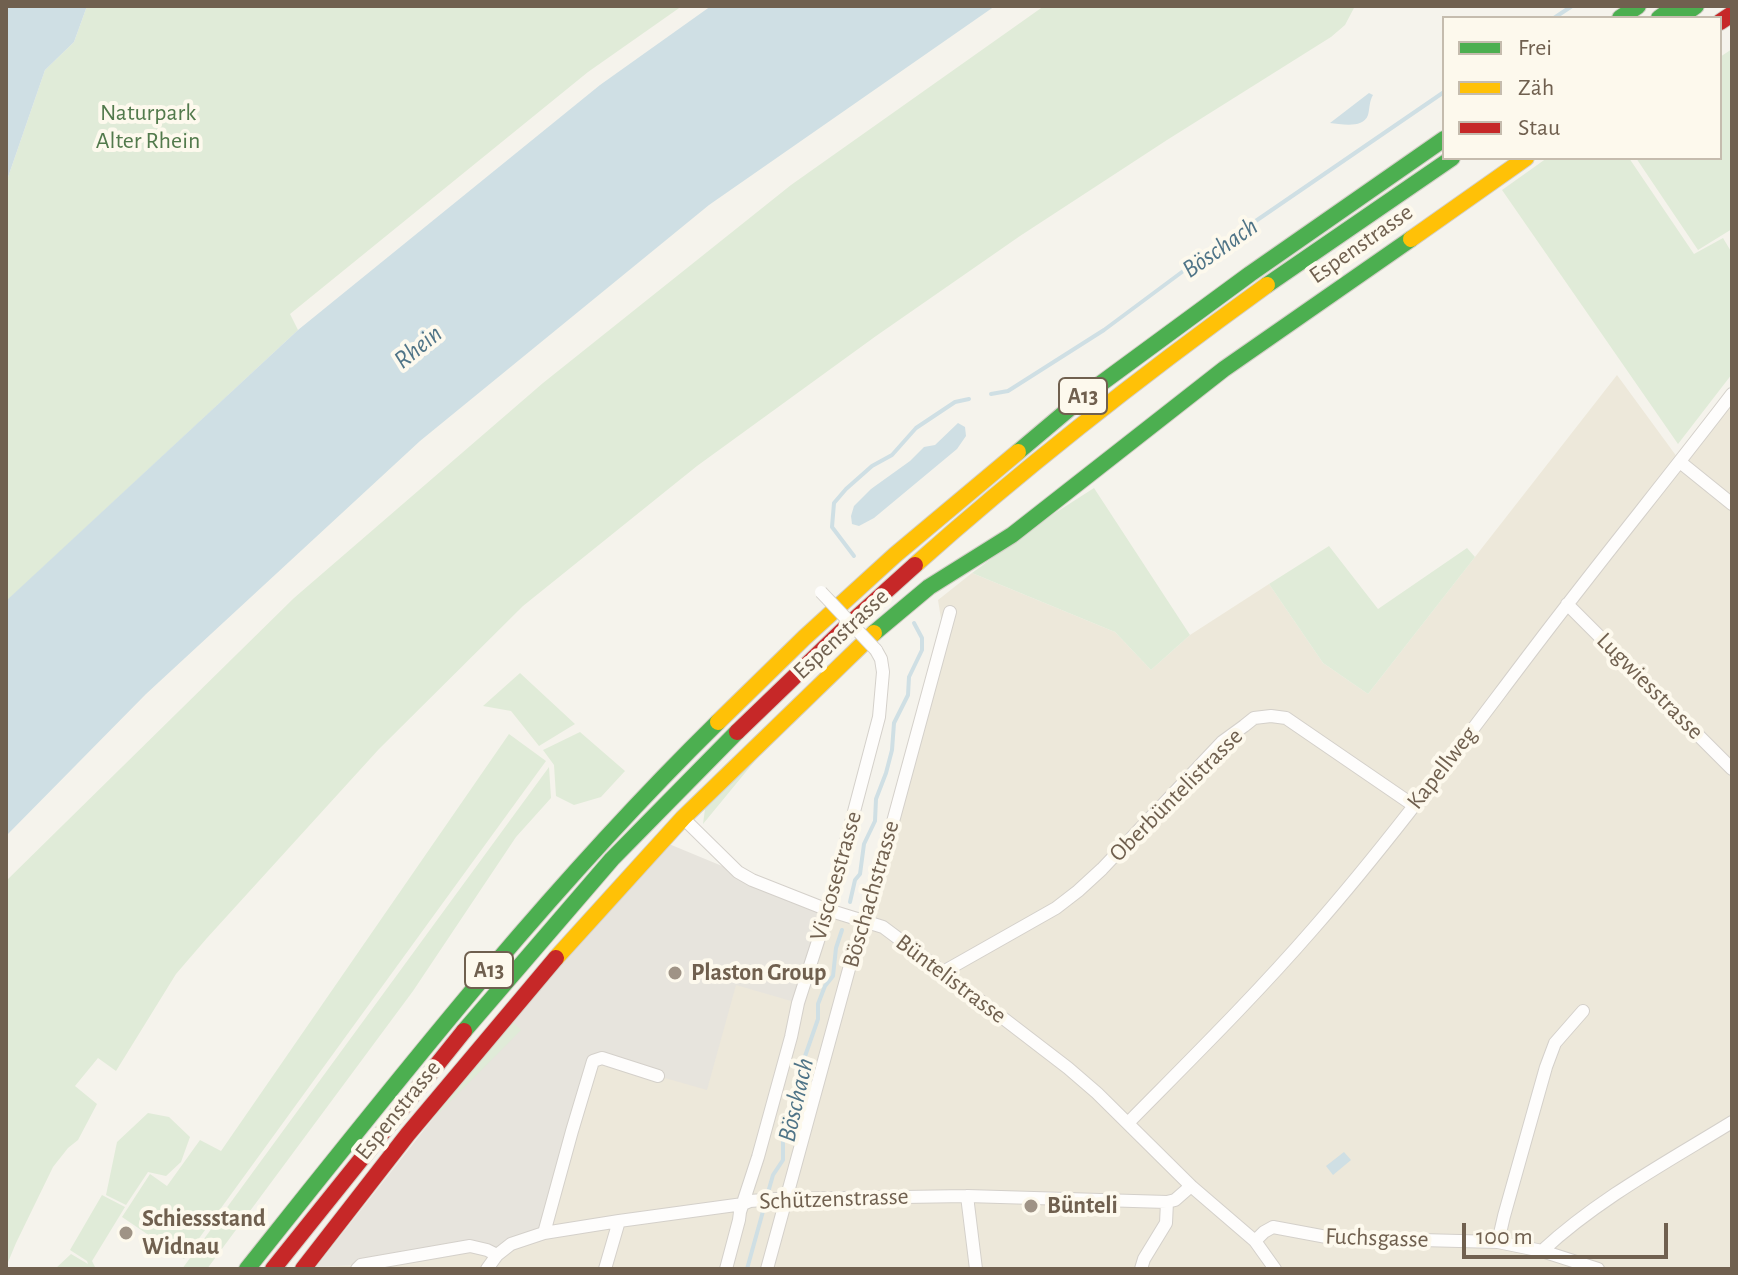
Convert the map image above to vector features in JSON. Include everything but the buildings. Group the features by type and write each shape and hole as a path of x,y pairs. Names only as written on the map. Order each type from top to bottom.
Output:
{"main road":[{"name":"A13","path":"247,1269 487,972 588,857 698,742 814,629 895,555 1088,393 1250,274 1442,140"},
{"name":"A13","path":"273,1269 503,983 614,857 818,652 905,572 1106,405 1238,307 1449,160"},
{"name":"Espenstrasse","path":"303,1269 408,1134 585,924 683,818 882,625 929,587 1012,535 1224,369 1523,160"}],"street":[{"name":"Kapellweg","path":"1128,1123 1243,1007 1314,928 1732,394"},
{"path":"1680,462 1732,504"},
{"name":"Viscosestrasse","path":"726,1269 747,1203 798,1003 828,910 879,717 883,672 881,659 821,592"},
{"name":"Lugwiesstrasse","path":"1567,604 1732,769"},
{"name":"Böschachstrasse","path":"767,1269 782,1199 866,921 950,612"},
{"name":"Oberbüntelistrasse","path":"943,972 1056,908 1078,891 1222,742 1254,718 1286,718 1413,805"},
{"name":"Büntelistrasse","path":"683,818 738,872 762,885 883,927 943,972 1068,1068 1191,1186 1255,1241 1275,1269"},
{"path":"1498,1242 1546,1067 1555,1043 1583,1011"},
{"path":"544,1233 593,1061 602,1058 658,1076"},
{"path":"1542,1251 1630,1184 1732,1122"},
{"path":"1141,1269 1166,1223 1167,1202 1175,1200 1191,1186"},
{"path":"967,1196 976,1269"},
{"name":"Schützenstrasse","path":"487,1269 497,1255 519,1240 544,1233 782,1199 967,1196 1167,1202"},
{"path":"605,1269 619,1221"},
{"name":"Fuchsgasse","path":"1255,1241 1273,1227 1348,1241 1498,1242 1542,1251 1598,1269"},
{"path":"357,1269 361,1265 470,1246 497,1255"}],"shaded area":[{"path":"1617,375 1680,461 1732,394 1732,1269 315,1269 361,1265 590,1068 736,985 828,910 865,921 944,637 938,600 972,573 1115,632 1151,670 1190,635 1269,584 1323,663 1368,694"},
{"path":"669,844 828,910 798,1003 736,985 707,1090 593,1061 544,1233 497,1255 487,1250 361,1265 316,1267 529,1001"}],"green space":[{"name":"Naturpark Alter Rhein","path":"87,6 682,6 588,72 290,314 298,330 6,602 6,183 45,70 74,42"},
{"path":"1044,6 1355,6 1345,25 1331,37 1020,236 876,336 697,466 523,606 379,749 207,938 176,974 116,1071 98,1058 75,1086 97,1104 78,1140 53,1167 6,1267 6,881 294,598 543,383 791,185"},
{"path":"1732,49 1732,229 1698,250 1637,160 1722,160 1722,56"},
{"path":"1544,160 1630,160 1694,254 1723,238 1732,253 1732,374 1678,444 1502,190"},
{"path":"1094,488 1190,635 1151,670 1115,632 972,573 1041,522"},
{"path":"1329,546 1378,609 1467,548 1475,557 1368,694 1323,663 1269,584"},
{"path":"520,673 575,724 539,746 511,711 483,706"},
{"path":"580,732 625,771 601,797 574,805 556,796 554,765 543,750"},
{"path":"509,734 546,761 184,1259 122,1217 150,1174 167,1186 200,1140 221,1151"},
{"path":"768,745 703,824 705,809"},
{"path":"549,767 551,798 516,837 413,991 207,1269 182,1269"},
{"path":"513,1022 521,1030 431,1121"},
{"path":"148,1113 169,1117 190,1137 181,1162 166,1176 148,1172 126,1205 106,1195 117,1142"},
{"path":"102,1195 125,1207 92,1261 96,1269 55,1269 71,1254 88,1264 70,1250"}],"water":[{"path":"6,6 87,6 74,42 45,70 6,183"},
{"name":"Rhein","path":"711,6 995,6 709,205 420,441 146,694 6,836 6,601 298,330 600,85"},
{"path":"1369,93 1373,95 1368,115 1362,122 1351,125 1330,123"},
{"path":"958,423 965,427 966,436 957,449 874,518 859,526 852,524 854,506 871,489 924,447 935,445"},
{"path":"1344,1152 1351,1160 1333,1175 1326,1166"}],"waterway":[{"name":"Böschach","path":"1557,16 1572,6"},
{"name":"Böschach","path":"991,394 1008,391 1104,330 1190,266 1442,93"},
{"name":"Böschach","path":"854,556 832,527 834,503 872,466 892,455 916,428 955,402 969,399"},
{"name":"Böschach","path":"850,902 855,880 860,874 864,844 875,821 876,799 892,750 894,723 908,695 909,677 922,650 922,638 914,623"},
{"name":"Böschach","path":"767,1196 773,1175 783,1160 783,1133 792,1119 803,1062 818,1019 818,1004 833,976 836,948 842,930"},
{"name":"Böschach","path":"747,1269 765,1204"}],"traffic: fast":[{"path":"1623,16 1638,6"},
{"path":"1662,16 1676,6"},
{"path":"1682,16 1696,6"},
{"path":"1018,452 1088,393 1250,274 1442,140"},
{"path":"1267,285 1449,160"},
{"path":"874,633 929,587 1012,535 1224,369 1411,239"},
{"path":"247,1269 474,988 593,852 718,722"},
{"path":"464,1031 612,859 737,732"}],"traffic: slow":[{"path":"1411,239 1523,160"},
{"path":"915,565 1087,420 1267,285"},
{"path":"718,722 895,555 1018,452"},
{"path":"556,958 683,818 874,633"}],"traffic: jam":[{"path":"1722,21 1732,14"},
{"path":"737,732 915,565"},
{"path":"303,1269 408,1134 556,958"},
{"path":"273,1269 464,1031"}],"place":[{"name":"Plaston Group","path":"675,973"},
{"name":"Bünteli","path":"1031,1206"},
{"name":"Schiessstand Widnau","path":"126,1233"}]}
